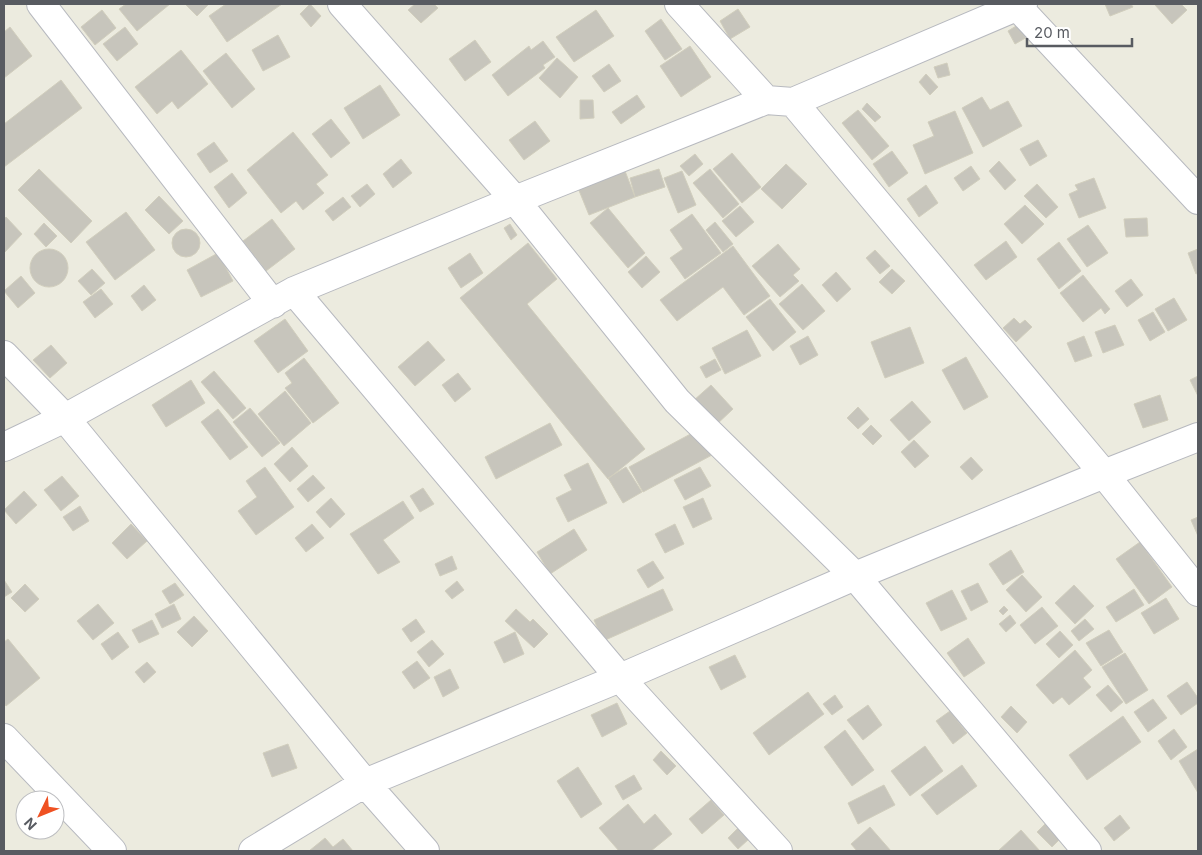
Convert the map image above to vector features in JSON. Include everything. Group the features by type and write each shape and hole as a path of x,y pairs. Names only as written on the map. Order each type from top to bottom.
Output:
{"street":[{"path":"40,4 283,298 620,678 778,851"},
{"path":"342,4 515,200 677,401 855,576 1087,851"},
{"path":"679,4 766,100"},
{"path":"4,447 65,418 283,298 515,200 766,100 793,102 1018,5 1198,200"},
{"path":"793,102 1104,474 1198,592"},
{"path":"4,355 65,418 365,783 425,851"},
{"path":"253,851 365,783 620,678 855,576 1198,436"},
{"path":"4,738 112,851"}],"building":[{"path":"126,4 170,4 137,31 119,9"},
{"path":"185,4 209,4 197,16"},
{"path":"226,4 282,4 227,42 209,16"},
{"path":"310,4 321,16 311,27 300,14"},
{"path":"415,4 434,4 438,8 421,23 408,10"},
{"path":"1105,4 1131,4 1133,7 1110,16"},
{"path":"1156,4 1181,4 1187,10 1172,24"},
{"path":"738,9 750,27 730,39 720,21"},
{"path":"102,10 116,28 95,45 81,27"},
{"path":"596,10 614,36 574,62 556,37"},
{"path":"661,19 682,49 665,60 645,31"},
{"path":"1021,23 1029,36 1015,44 1008,31"},
{"path":"10,27 32,56 4,78 4,32"},
{"path":"125,27 138,44 117,61 103,44"},
{"path":"278,35 290,57 263,71 252,50"},
{"path":"475,40 491,62 465,81 449,59"},
{"path":"543,41 555,57 543,65 545,68 508,96 492,75 529,46 531,50"},
{"path":"690,46 711,77 681,97 660,66"},
{"path":"181,50 208,84 178,109 172,101 157,114 135,87"},
{"path":"226,53 255,89 232,108 203,71"},
{"path":"557,58 578,77 560,98 539,78"},
{"path":"947,63 950,75 938,78 934,67"},
{"path":"609,64 621,81 604,92 592,76"},
{"path":"926,74 938,87 930,95 919,82"},
{"path":"61,80 82,108 4,167 4,124"},
{"path":"380,85 400,115 363,139 344,108"},
{"path":"637,95 645,107 621,124 612,112"},
{"path":"982,97 990,110 1008,101 1022,126 983,147 962,108"},
{"path":"580,100 593,100 594,118 580,119"},
{"path":"867,103 881,117 875,122 862,109"},
{"path":"858,110 889,146 872,160 842,123"},
{"path":"955,111 973,153 925,174 913,145 934,136 928,122"},
{"path":"331,119 350,143 331,158 312,134"},
{"path":"535,121 550,141 524,160 509,140"},
{"path":"293,132 328,175 316,184 324,193 303,210 296,201 281,213 247,170"},
{"path":"1038,140 1047,156 1030,166 1020,149"},
{"path":"214,142 228,161 210,173 197,154"},
{"path":"892,151 908,173 889,187 873,164"},
{"path":"732,153 761,187 742,203 713,169"},
{"path":"695,154 703,164 689,176 680,166"},
{"path":"401,159 412,173 393,188 383,174"},
{"path":"999,161 1016,180 1005,190 989,171"},
{"path":"786,164 807,184 782,209 761,189"},
{"path":"971,166 980,179 963,191 954,178"},
{"path":"39,169 92,221 71,243 18,190"},
{"path":"659,169 665,187 635,197 630,178"},
{"path":"710,169 739,204 723,218 693,183"},
{"path":"625,171 635,197 589,215 578,188"},
{"path":"682,171 696,205 678,213 664,178"},
{"path":"232,173 247,193 229,208 214,187"},
{"path":"1094,178 1106,208 1079,218 1069,194 1078,190 1075,185"},
{"path":"367,184 375,194 360,207 351,196"},
{"path":"1037,184 1058,207 1046,218 1024,196"},
{"path":"926,185 938,203 919,217 907,199"},
{"path":"159,196 183,221 169,234 145,210"},
{"path":"343,197 351,207 333,221 325,211"},
{"path":"1025,205 1044,224 1022,244 1004,224"},
{"path":"740,206 754,222 736,237 722,221"},
{"path":"608,208 645,253 628,268 590,223"},
{"path":"126,212 155,250 115,280 86,242"},
{"path":"692,214 721,253 685,279 670,258 683,249 670,230"},
{"path":"6,217 22,234 4,253 4,219"},
{"path":"1147,218 1148,236 1126,237 1124,219"},
{"path":"272,219 295,249 266,271 243,241"},
{"path":"715,222 733,244 723,252 706,230"},
{"path":"44,223 57,236 46,247 34,234"},
{"path":"510,224 517,235 511,240 504,228"},
{"path":"1088,225 1108,253 1087,267 1067,239"},
{"path":"186,229 196,233 200,243 196,253 186,257 176,253 172,243 176,233"},
{"path":"1006,241 1017,257 986,280 974,265"},
{"path":"1059,242 1081,271 1059,289 1037,259"},
{"path":"528,243 557,279 527,304 645,449 608,479 460,298"},
{"path":"778,244 800,269 793,275 799,281 780,297 752,266"},
{"path":"733,246 770,296 744,315 723,287 677,321 660,300"},
{"path":"49,249 63,254 68,268 63,282 49,287 35,282 30,268 35,254"},
{"path":"1198,249 1198,273 1196,274 1188,253"},
{"path":"875,250 890,266 880,274 866,258"},
{"path":"218,253 233,281 201,297 187,270"},
{"path":"470,253 483,273 461,288 448,268"},
{"path":"646,256 660,272 642,288 628,272"},
{"path":"92,269 105,283 91,295 78,281"},
{"path":"892,269 905,281 892,294 879,282"},
{"path":"836,272 851,289 837,302 822,285"},
{"path":"1083,275 1110,309 1105,314 1101,308 1083,322 1060,293"},
{"path":"21,276 35,293 18,308 4,291"},
{"path":"1131,279 1143,295 1127,307 1115,291"},
{"path":"802,284 825,311 803,330 779,304"},
{"path":"144,285 156,300 142,311 131,296"},
{"path":"101,289 113,304 95,318 83,302"},
{"path":"1174,298 1187,320 1168,331 1155,309"},
{"path":"770,299 796,332 773,351 746,317"},
{"path":"1153,312 1165,332 1150,341 1138,320"},
{"path":"1014,318 1020,324 1025,320 1032,327 1016,342 1003,328"},
{"path":"285,319 308,351 278,373 254,341"},
{"path":"1115,325 1124,345 1103,353 1095,332"},
{"path":"910,327 924,363 885,378 871,342"},
{"path":"747,330 761,356 725,374 712,348"},
{"path":"808,336 818,355 800,365 790,346"},
{"path":"1084,336 1092,356 1075,362 1067,343"},
{"path":"428,341 445,360 415,386 398,367"},
{"path":"51,345 67,363 50,378 33,360"},
{"path":"966,357 988,397 964,410 942,370"},
{"path":"304,358 339,403 313,423 285,388 292,383 285,373"},
{"path":"715,359 721,370 706,378 700,367"},
{"path":"214,371 246,408 233,419 201,382"},
{"path":"458,373 471,389 455,402 442,385"},
{"path":"1198,376 1198,396 1190,380"},
{"path":"191,380 205,403 166,427 152,405"},
{"path":"711,385 733,409 715,426 693,401"},
{"path":"285,391 311,423 284,446 258,414"},
{"path":"1160,395 1168,420 1143,428 1134,404"},
{"path":"912,401 931,422 909,441 890,420"},
{"path":"858,407 869,419 858,429 847,418"},
{"path":"250,408 280,443 262,457 233,422"},
{"path":"218,409 248,447 230,460 201,422"},
{"path":"550,423 562,445 496,479 485,457"},
{"path":"871,425 882,436 873,445 862,434"},
{"path":"698,430 712,455 643,492 629,467"},
{"path":"914,440 929,456 915,468 901,452"},
{"path":"292,447 308,466 290,482 274,464"},
{"path":"971,457 983,470 972,480 960,467"},
{"path":"588,463 607,503 568,522 556,498 572,490 564,475"},
{"path":"265,467 294,507 256,535 238,511 257,497 246,481"},
{"path":"626,467 642,492 623,503 608,478"},
{"path":"700,467 711,486 685,500 674,480"},
{"path":"313,475 325,488 308,502 297,489"},
{"path":"62,476 79,496 61,511 44,490"},
{"path":"423,488 434,504 420,512 410,496"},
{"path":"24,491 37,505 16,524 4,510"},
{"path":"331,498 345,514 330,528 316,512"},
{"path":"703,498 712,519 693,528 683,507"},
{"path":"403,501 414,518 383,540 400,562 378,574 350,534"},
{"path":"80,506 89,521 73,531 63,517"},
{"path":"1198,517 1198,536 1191,520"},
{"path":"131,524 147,541 127,559 112,543"},
{"path":"312,524 324,538 306,552 295,538"},
{"path":"675,524 684,544 665,553 655,534"},
{"path":"574,529 587,550 550,574 537,552"},
{"path":"1140,542 1172,587 1149,604 1116,559"},
{"path":"1011,550 1024,572 1003,585 989,564"},
{"path":"452,556 457,569 440,576 435,564"},
{"path":"653,561 664,578 648,588 637,570"},
{"path":"1022,575 1042,597 1026,612 1006,590"},
{"path":"4,580 12,592 4,597"},
{"path":"457,581 464,590 452,599 445,591"},
{"path":"175,583 184,595 170,604 162,591"},
{"path":"978,583 988,602 971,611 961,591"},
{"path":"25,584 39,599 25,612 11,598"},
{"path":"1074,585 1094,606 1075,624 1055,603"},
{"path":"663,589 673,610 603,641 594,620"},
{"path":"1134,589 1144,605 1116,622 1106,607"},
{"path":"952,590 967,619 941,631 926,603"},
{"path":"1166,598 1179,619 1154,634 1141,613"},
{"path":"98,604 114,623 93,640 77,621"},
{"path":"174,604 181,619 162,628 155,614"},
{"path":"1004,606 1008,610 1003,615 999,611"},
{"path":"1042,607 1058,626 1035,644 1020,625"},
{"path":"516,609 530,622 533,619 548,634 534,648 505,621"},
{"path":"1010,615 1016,623 1006,632 999,624"},
{"path":"194,616 208,631 192,647 177,632"},
{"path":"416,619 425,632 411,642 402,629"},
{"path":"1085,619 1094,629 1079,641 1071,631"},
{"path":"152,620 159,634 139,643 132,630"},
{"path":"1109,630 1123,652 1101,666 1086,643"},
{"path":"1060,631 1073,645 1059,658 1046,644"},
{"path":"118,632 129,647 112,660 101,644"},
{"path":"515,632 524,654 504,663 494,642"},
{"path":"968,638 985,663 964,677 947,653"},
{"path":"8,639 40,678 6,706 4,703 4,642"},
{"path":"432,640 444,654 429,667 417,652"},
{"path":"1075,650 1092,670 1083,678 1091,687 1069,705 1062,697 1053,704 1036,685"},
{"path":"1125,653 1148,690 1126,704 1102,667"},
{"path":"735,655 746,677 721,690 709,667"},
{"path":"417,661 430,678 414,689 402,672"},
{"path":"147,662 156,672 144,683 135,672"},
{"path":"450,669 459,688 443,697 434,677"},
{"path":"1187,682 1198,698 1198,703 1181,715 1167,696"},
{"path":"1108,685 1123,702 1111,712 1096,695"},
{"path":"808,692 824,714 769,755 753,733"},
{"path":"835,695 843,707 832,715 823,704"},
{"path":"1153,699 1167,718 1148,732 1134,712"},
{"path":"617,703 627,724 602,737 591,715"},
{"path":"868,705 882,725 863,740 847,720"},
{"path":"1011,706 1027,722 1017,733 1001,717"},
{"path":"950,711 967,733 953,744 936,721"},
{"path":"1123,716 1141,742 1087,780 1069,755"},
{"path":"1174,729 1187,747 1171,760 1158,741"},
{"path":"845,730 874,770 852,786 824,747"},
{"path":"288,744 297,768 272,777 263,753"},
{"path":"925,746 943,771 910,796 891,771"},
{"path":"1198,749 1198,793 1179,761"},
{"path":"661,751 676,766 667,775 653,760"},
{"path":"962,765 977,786 937,815 921,795"},
{"path":"578,767 602,804 581,818 557,781"},
{"path":"634,775 642,789 623,800 615,786"},
{"path":"884,785 895,805 858,824 848,803"},
{"path":"711,800 724,815 702,834 689,819"},
{"path":"628,804 644,824 655,814 672,834 651,851 619,851 599,828"},
{"path":"1120,815 1130,828 1114,841 1104,828"},
{"path":"1045,824 1060,839 1052,847 1037,832"},
{"path":"739,827 749,839 738,849 728,838"},
{"path":"870,827 891,851 857,851 851,844"},
{"path":"1021,830 1040,851 998,851"},
{"path":"325,838 333,847 343,839 353,851 309,851"}]}
